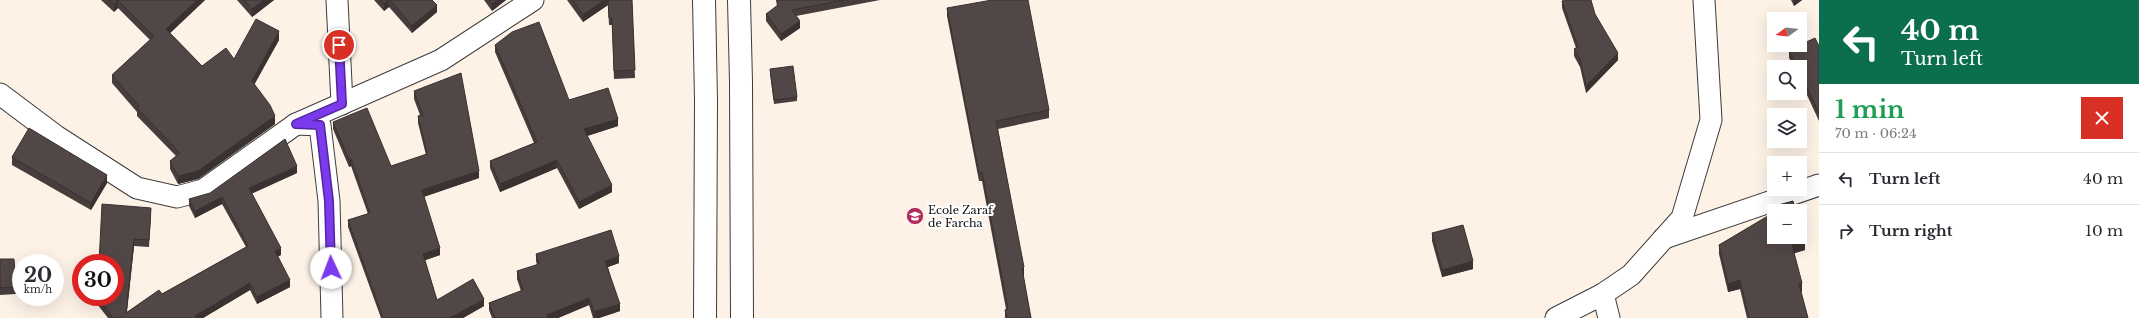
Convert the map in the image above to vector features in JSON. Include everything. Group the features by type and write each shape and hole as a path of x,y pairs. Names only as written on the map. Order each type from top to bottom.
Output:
{"street":[{"path":"337,0 342,104"},
{"path":"0,94 56,136 137,188 177,197 203,190 296,124 441,60 533,0"},
{"path":"704,0 706,100 705,318"},
{"path":"738,0 741,82 742,318"},
{"path":"1556,318 1603,294 1631,275 1682,218 1710,120 1704,0"},
{"path":"296,124 320,125 329,201 332,318"},
{"path":"1663,238 1819,185"},
{"path":"1603,294 1609,318"}],"building":[{"path":"109,0 118,0 114,4"},
{"path":"118,0 197,0 166,29 202,66 226,48 234,59 256,19 279,31 252,81 270,105 275,116 198,171 178,176 170,161 180,153 137,108 139,106 112,75 154,36"},
{"path":"244,0 264,0 252,9"},
{"path":"380,0 389,0 384,4"},
{"path":"390,0 432,0 437,5 412,26"},
{"path":"489,0 498,0 492,4"},
{"path":"573,0 604,0 583,15"},
{"path":"608,0 632,0 635,70 614,71 612,18 609,18"},
{"path":"777,0 844,0 792,10 800,21 781,34 766,14 778,5"},
{"path":"992,0 1028,0 1049,110 996,121 1024,267 1022,268 1031,318 1007,318 1005,310 1008,309 982,172 979,173 947,8"},
{"path":"1591,0 1595,14 1618,53 1586,86 1580,59 1574,49 1578,47 1562,1"},
{"path":"539,22 569,100 608,88 618,119 584,129 612,185 579,202 557,160 500,184 490,161 537,142 495,45 512,32"},
{"path":"1815,38 1819,46 1819,113 1807,88 1807,60 1794,60 1790,52 1807,52 1807,42"},
{"path":"793,66 797,97 774,100 770,69"},
{"path":"461,73 479,171 422,190 440,248 423,254 437,300 473,279 484,299 450,318 383,318 348,220 370,213 351,159 349,160 333,122 367,108 391,166 427,154 418,116 423,115 414,91"},
{"path":"29,128 107,175 91,203 12,157"},
{"path":"285,139 297,166 249,188 281,248 275,251 290,280 257,297 250,283 195,316 197,318 113,318 104,306 124,306 124,254 99,254 102,204 151,208 149,240 134,239 126,313 159,290 162,294 248,246 222,197 195,211 189,199 210,193"},
{"path":"1793,201 1794,204 1782,204"},
{"path":"1767,217 1767,244 1795,244 1792,245 1802,283 1799,284 1808,318 1749,318 1740,280 1728,284 1719,245"},
{"path":"1463,225 1473,261 1442,270 1432,233"},
{"path":"611,230 619,256 605,261 620,304 594,312 589,298 547,315 548,318 495,318 489,303 523,290 517,271 539,264 536,254"},
{"path":"0,259 12,259 12,287 0,288"}],"place":[{"name":"Ecole Zaraf de Farcha","path":"915,216"}],"route":[{"path":"331,268 329,201 320,125 296,124 342,104 339,45"}]}
